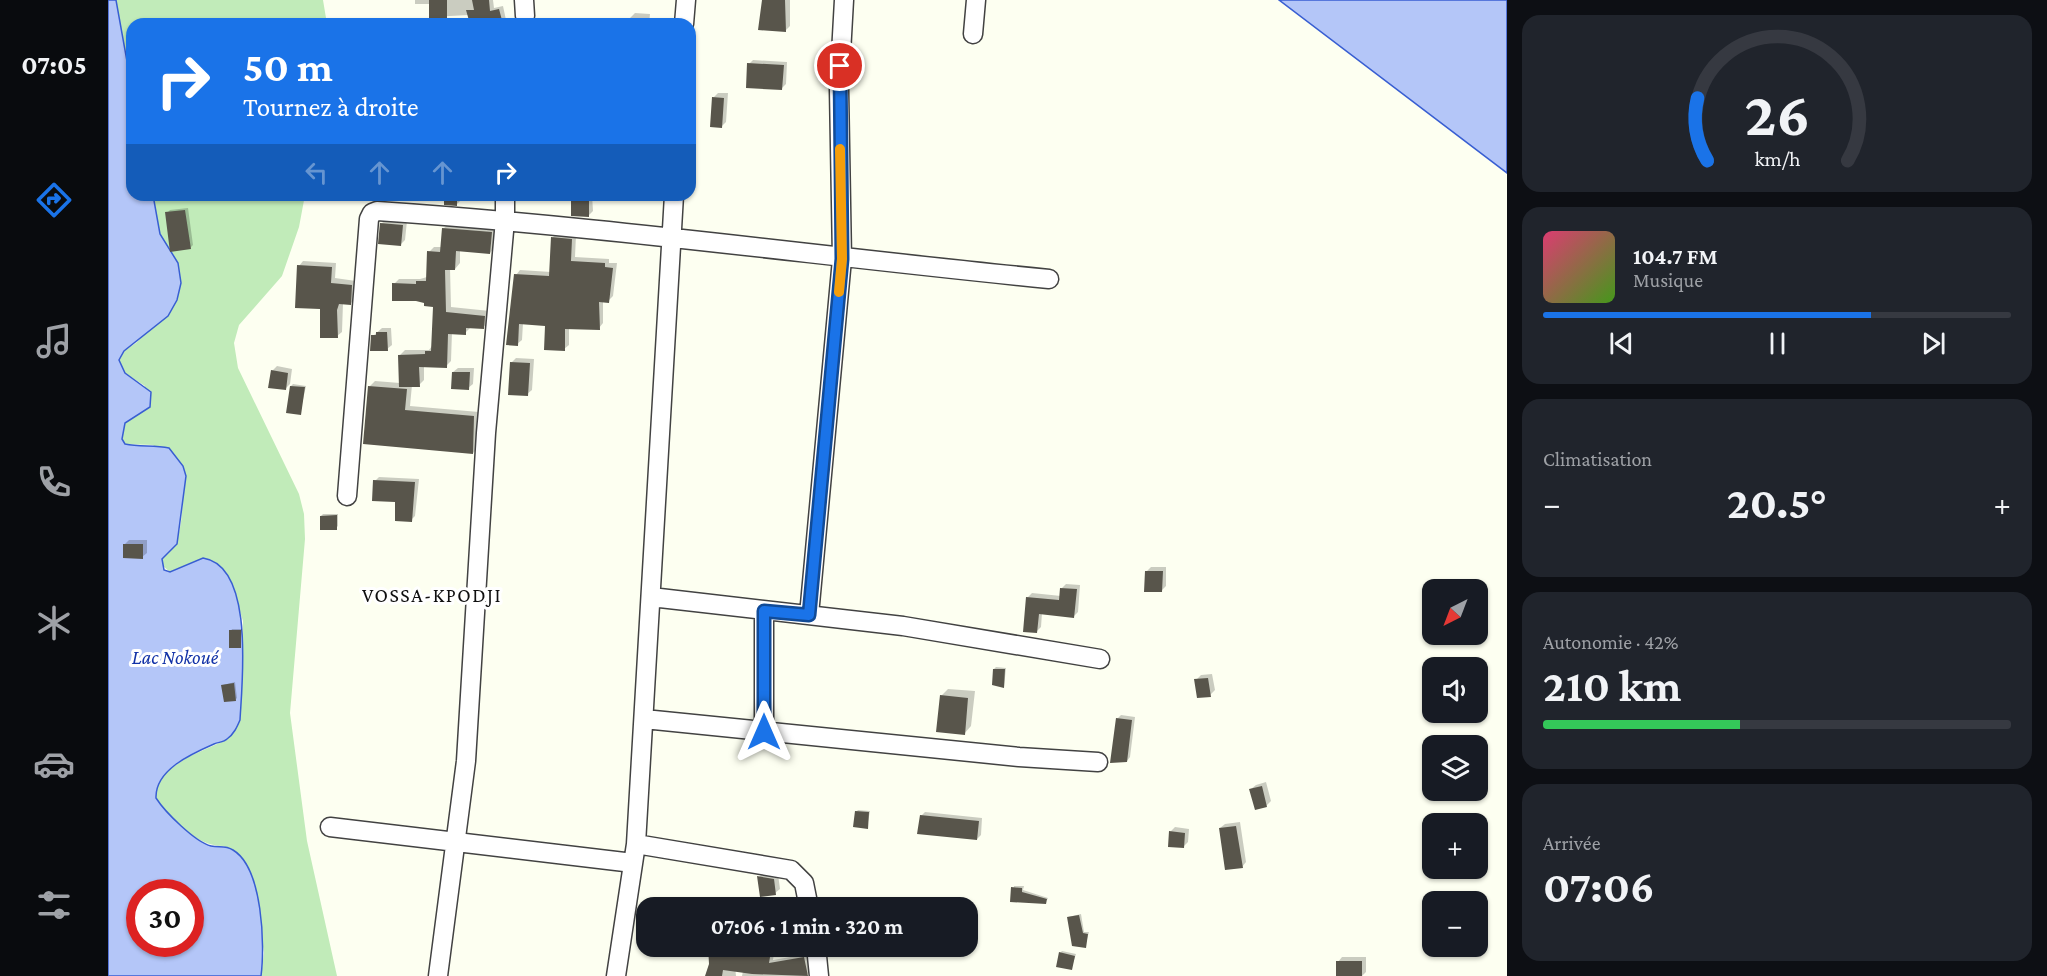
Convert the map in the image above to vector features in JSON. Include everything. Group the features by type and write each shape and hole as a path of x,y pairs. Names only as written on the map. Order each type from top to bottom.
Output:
{"street":[{"path":"684,18 686,0"},
{"path":"809,615 842,259 839,89 844,0"},
{"path":"973,34 976,0"},
{"path":"438,976 466,761 486,433 505,201"},
{"path":"616,976 636,844 674,201"},
{"path":"347,496 372,213 378,211 505,220 672,237 842,259 1049,279"},
{"path":"651,597 903,626 1100,659"},
{"path":"764,611 764,732"},
{"path":"644,718 764,732 1098,762"},
{"path":"330,827 456,840 633,863"},
{"path":"636,844 791,870 804,883 807,897"},
{"path":"817,957 819,976"}],"green space":[{"path":"116,0 323,0 326,18 126,18 126,56"},
{"path":"154,201 304,201 299,227 282,276 239,325 234,343 238,368 299,494 304,514 305,539 290,713 307,841 337,976 261,976 264,953 252,876 224,846 204,842 186,831 169,815 156,798 158,783 167,771 188,757 226,740 240,719 243,621 229,578 178,568 170,572 162,565 162,559 176,542 179,532 186,476 153,445 125,444 122,439 125,423 145,386 125,373 119,360 124,351 136,343 177,300 181,283 178,263 160,234"}],"water":[{"name":"Lac Nokoué","path":"108,0 116,0 126,56 126,201 154,201 160,234 178,263 181,283 177,300 168,316 124,351 119,360 125,373 151,392 150,407 125,423 122,439 125,444 169,448 183,466 186,476 177,544 162,559 164,570 170,572 203,558 220,566 231,581 238,603 242,628 240,720 236,728 226,740 185,758 168,771 157,788 156,798 173,818 197,839 211,846 230,848 243,859 251,873 260,908 261,976 108,976"},
{"path":"1279,0 1507,0 1507,173"}],"building":[{"path":"429,0 447,0 447,18 429,18"},
{"path":"472,0 489,0 490,11 499,9 501,18 468,18 466,10 474,10"},
{"path":"762,0 785,0 786,32 758,30"},
{"path":"747,63 784,65 782,90 746,88"},
{"path":"712,97 724,98 722,128 710,127"},
{"path":"444,201 457,201 457,206 444,205"},
{"path":"571,201 589,201 589,217 571,216"},
{"path":"185,210 191,249 170,252 165,212"},
{"path":"380,223 403,225 401,246 378,244"},
{"path":"442,228 492,232 490,254 456,251 455,270 445,270 446,312 485,316 484,329 466,328 466,335 448,334 447,368 419,367 420,387 399,387 398,355 425,354 425,351 431,351 433,307 424,306 424,303 416,301 392,301 392,283 416,284 416,281 426,281 427,251 440,252"},
{"path":"551,237 572,239 571,261 605,263 605,267 613,268 609,303 599,302 600,330 565,329 565,351 544,350 545,326 519,324 518,346 506,345 514,274 549,276"},
{"path":"297,265 332,267 331,283 352,285 351,305 339,304 337,310 338,338 320,338 320,309 295,308"},
{"path":"376,332 387,332 388,351 370,351 371,335 376,335"},
{"path":"510,362 530,363 528,396 508,395"},
{"path":"271,370 288,373 286,390 268,388"},
{"path":"452,372 470,372 469,390 451,389"},
{"path":"290,386 305,387 301,415 286,413"},
{"path":"368,386 407,389 405,410 474,416 473,454 363,444"},
{"path":"373,480 415,482 412,522 395,521 395,502 372,501"},
{"path":"337,515 337,530 320,530 320,516"},
{"path":"123,544 143,544 143,559 123,558"},
{"path":"1145,571 1163,571 1162,592 1144,592"},
{"path":"1060,588 1077,589 1074,618 1039,614 1037,633 1023,632 1026,597 1059,600"},
{"path":"229,630 241,630 241,648 229,648"},
{"path":"993,669 1005,669 1004,688 992,685"},
{"path":"1208,678 1211,697 1197,698 1194,679"},
{"path":"234,683 236,701 224,702 221,685"},
{"path":"940,695 968,698 965,735 936,732"},
{"path":"1116,718 1132,720 1127,762 1110,763"},
{"path":"1262,786 1267,807 1255,810 1249,789"},
{"path":"855,811 869,812 868,829 853,827"},
{"path":"920,815 979,821 977,840 917,834"},
{"path":"1236,826 1243,868 1225,870 1219,828"},
{"path":"1169,831 1185,833 1184,848 1168,847"},
{"path":"757,876 774,879 776,895 760,897"},
{"path":"1011,887 1022,888 1022,892 1047,899 1046,904 1010,902"},
{"path":"1079,915 1083,933 1088,934 1086,948 1072,946 1067,917"},
{"path":"1059,952 1075,956 1072,970 1056,967"},
{"path":"709,957 770,957 769,963 804,957 808,976 752,974 723,970 722,976 705,976"},
{"path":"1336,961 1362,961 1362,976 1336,976"}],"slow traffic":[{"path":"839,292 842,259 840,149"}],"district":[{"name":"VOSSA-KPODJI","path":"432,595"}],"route":[{"path":"764,732 764,611 809,615 842,259 840,66"}]}
